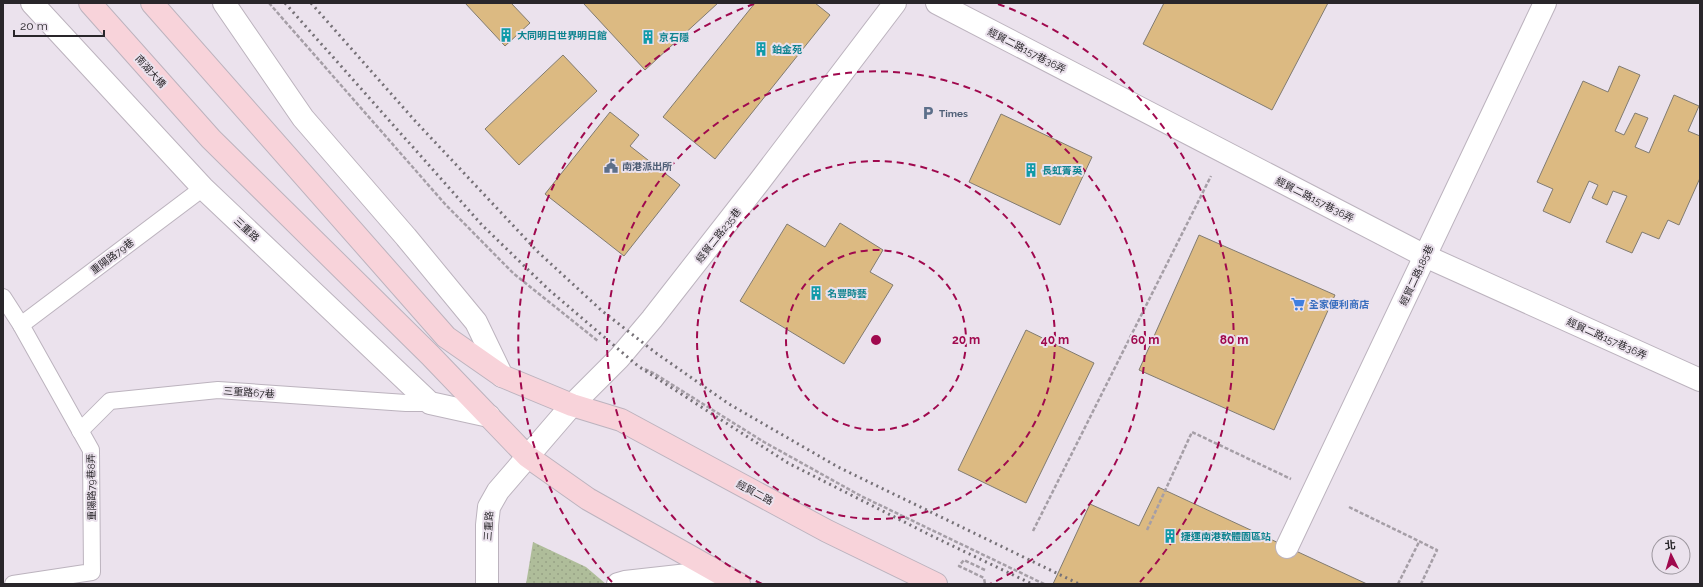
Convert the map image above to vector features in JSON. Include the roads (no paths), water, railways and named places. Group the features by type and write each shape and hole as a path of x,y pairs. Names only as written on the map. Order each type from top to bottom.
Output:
{"main road":[{"name":"南湖大橋","path":"90,3 211,139 430,355 527,456"},
{"name":"經貿二路","path":"152,3 446,337 502,376 572,405 622,420 827,531 936,584"},
{"path":"527,456 588,499 739,584"}],"street":[{"name":"三重路","path":"32,3 203,188 430,403"},
{"path":"224,3 303,118 406,237 476,322 502,376"},
{"name":"經貿二路235巷","path":"527,456 572,405 619,358 652,319 764,176 895,3"},
{"name":"經貿二路157巷36弄","path":"937,3 1425,256 1700,380"},
{"name":"經貿二路185巷","path":"1287,547 1545,3"},
{"path":"430,403 489,416"},
{"name":"三重路","path":"487,584 487,525 489,507 498,491 527,456"},
{"path":"618,584 697,574 723,584"}],"lane":[{"name":"重陽路79巷","path":"21,325 203,188"},
{"name":"重陽路79巷8弄","path":"3,297 21,325 91,450 92,572 13,584"},
{"name":"三重路67巷","path":"80,431 110,401 218,390 406,403 430,403"}],"railway":[{"path":"285,3 482,225 548,289 638,366 788,463 932,536 1032,584"},
{"path":"311,3 417,123 538,252 601,310 656,353 729,404 838,467 1079,584"}],"place":[{"name":"大同明日世界明日館","path":"506,35"},
{"name":"京石隱","path":"648,37"},
{"name":"鉑金苑","path":"761,49"},
{"name":"Times","path":"928,113"},
{"name":"南港派出所","path":"611,166"},
{"name":"長虹菁英","path":"1031,170"},
{"name":"名豐時藝","path":"816,293"},
{"name":"全家便利商店","path":"1298,304"},
{"name":"捷運南港軟體園區站","path":"1170,536"}]}
